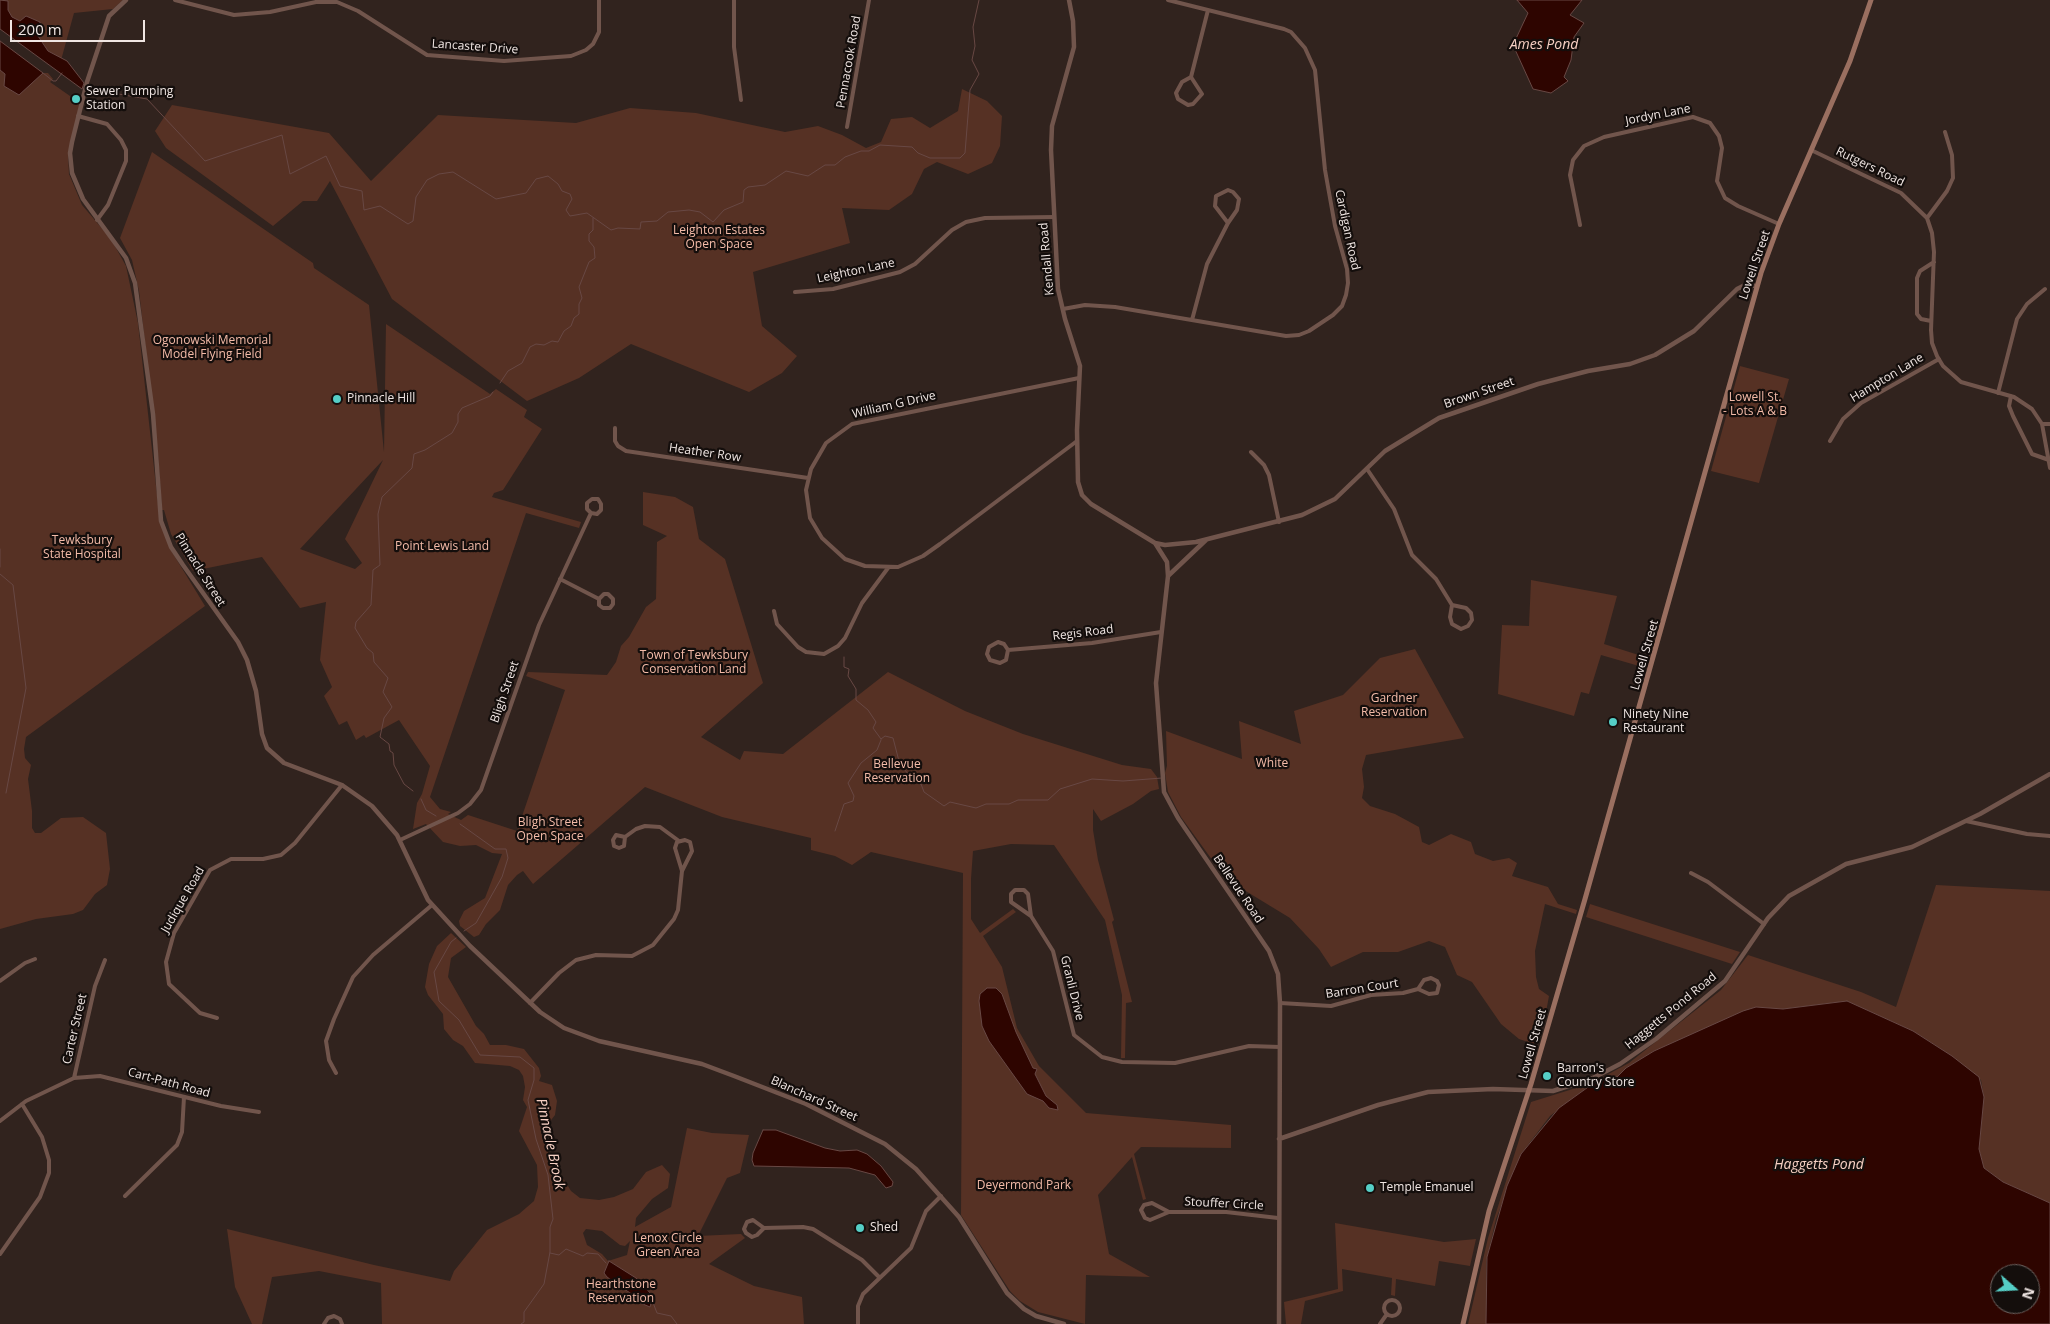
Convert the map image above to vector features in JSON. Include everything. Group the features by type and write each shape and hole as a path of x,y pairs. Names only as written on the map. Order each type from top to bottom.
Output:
{"main road":[{"name":"Lowell Street","path":"1463,1324 1484,1230 1529,1090 1641,705 1757,286 1779,224 1850,61 1871,0"}],"street":[{"name":"Pinnacle Street","path":"126,0 111,14 105,24 78,116 70,154 71,168 83,199 97,220 119,246 135,283 153,414 159,504 164,531 187,572 238,642 247,660 255,684 262,734 267,748 277,758 291,767 342,785 372,806 400,840 432,905 500,974"},
{"name":"Lancaster Drive","path":"175,0 234,15 262,13 316,2 338,1 427,54 504,61 571,56 586,50 593,44 599,32 599,0"},
{"path":"734,0 734,47 741,100"},
{"name":"Pennacook Road","path":"847,127 870,0"},
{"name":"Kendall Road","path":"1069,0 1073,21 1074,47 1051,134 1058,289 1078,357 1077,441 1079,488 1082,495 1098,508"},
{"name":"Cardigan Road","path":"1063,309 1096,305 1286,336 1299,335 1309,331 1333,315 1342,306 1348,283 1330,202 1315,70 1310,57 1298,39 1284,29 1168,0"},
{"path":"1192,77 1182,82 1176,93 1178,99 1188,104 1192,104 1202,94 1192,77 1208,10"},
{"path":"78,116 107,124 121,140 126,150 126,161 108,204 97,220"},
{"name":"Jordyn Lane","path":"1580,224 1570,179 1573,160 1584,146 1604,137 1690,117 1710,123 1719,136 1722,148 1717,181 1725,198 1738,206 1779,224"},
{"path":"1926,218 1948,191 1953,178 1952,155 1945,132"},
{"name":"Rutgers Road","path":"1811,150 1901,193 1926,218 1932,233 1934,262 1931,321 1932,343 1939,359 1952,376 1961,382 2011,396 2032,408 2042,424 2050,468"},
{"path":"1192,320 1207,264 1228,222 1237,210 1238,199 1234,192 1228,190 1216,196 1215,206 1228,222"},
{"name":"Leighton Lane","path":"795,292 833,289 900,272 915,264 952,230 966,222 985,218 1054,217"},
{"path":"1931,321 1921,319 1916,314 1917,278 1920,271 1934,262"},
{"name":"Brown Street","path":"1155,543 1178,545 1302,515 1335,499 1390,448 1438,418 1538,384 1588,371 1630,364 1656,355 1670,348 1694,331 1737,289 1745,285 1757,286"},
{"path":"1998,393 2017,319 2027,304 2045,289"},
{"name":"Hampton Lane","path":"1830,440 1843,419 1861,403 1939,359"},
{"name":"William G Drive","path":"1077,441 922,556 898,568 865,566 844,559 822,538 810,518 806,490 816,456 826,443 852,424 1079,378"},
{"path":"2011,396 2009,406 2032,454 2049,460"},
{"path":"2042,424 2050,424"},
{"name":"Heather Row","path":"615,428 615,441 618,446 626,451 808,478"},
{"path":"1251,452 1264,465 1269,475 1279,522"},
{"path":"1367,468 1394,509 1412,555 1436,579 1452,605 1450,618 1452,624 1458,628 1468,626 1472,620 1469,610 1452,605"},
{"name":"Bligh Street","path":"592,499 598,499 602,504 601,510 597,514 591,513 587,509 587,503 592,499"},
{"name":"Bellevue Road","path":"1098,508 1155,543 1167,562 1168,576 1160,632 1156,683 1164,792 1178,818 1269,951 1278,974 1280,1003 1279,1324"},
{"name":"Bligh Street","path":"400,840 458,813 476,797 484,782 538,625 591,513"},
{"path":"1168,576 1207,539"},
{"path":"774,610 777,624 798,647 806,652 824,654 838,646 845,638 862,603 888,568"},
{"path":"560,579 599,598"},
{"name":"Regis Road","path":"1008,650 1008,657 1000,663 990,660 987,654 989,647 994,643 1001,643 1008,650 1092,644 1160,632"},
{"name":"Haggetts Pond Road","path":"1279,1139 1379,1105 1428,1092 1451,1090 1553,1091 1593,1078 1620,1064 1656,1039 1725,982 1774,910 1789,896 1839,867 1907,849 1966,821 2050,774"},
{"name":"Judique Road","path":"217,1018 200,1013 169,984 166,962 174,933 210,870 231,859 263,859 281,855 295,843 342,785"},
{"path":"1966,821 2027,834 2050,836"},
{"path":"625,837 638,828 655,826 668,832 679,841"},
{"path":"530,1003 559,973 576,960 596,955 632,956 653,945 677,913 682,871 692,848 688,840 679,841 675,845 674,851 682,871"},
{"path":"1691,873 1708,882 1764,924"},
{"name":"Granli Drive","path":"1031,916 1028,894 1024,890 1015,890 1011,894 1011,902 1031,916 1050,943 1056,959 1074,1035 1102,1057 1122,1062 1175,1063 1249,1046 1280,1047"},
{"path":"336,1073 329,1060 327,1035 353,977 364,963 432,905"},
{"path":"0,981 25,963 35,959"},
{"name":"Carter Street","path":"0,1121 22,1104 74,1078 95,986 105,960"},
{"name":"Blanchard Street","path":"500,974 530,1003 564,1028 599,1041 702,1064 827,1113 885,1144 916,1169 967,1228 1006,1293 1024,1310 1036,1316 1064,1324"},
{"name":"Barron Court","path":"1280,1003 1331,1006 1371,995 1418,990 1429,994 1436,993 1440,985 1437,980 1431,978 1424,980 1418,990"},
{"name":"Cart-Path Road","path":"74,1078 100,1076 221,1106 260,1112"},
{"path":"125,1196 180,1139 184,1097"},
{"path":"0,1254 40,1197 49,1173 49,1160 42,1137 22,1104"},
{"path":"858,1324 857,1310 861,1298 879,1277 911,1248 926,1211 941,1196"},
{"name":"Stouffer Circle","path":"1170,1212 1152,1203 1146,1204 1142,1210 1145,1218 1150,1220 1170,1212 1226,1212 1278,1218"},
{"path":"764,1228 757,1221 752,1220 747,1222 744,1228 746,1233 752,1237 764,1228 803,1227 816,1230 862,1260 879,1277"},
{"path":"1395,1300 1400,1307 1398,1312 1392,1316 1387,1314 1384,1307 1386,1302 1395,1300"},
{"path":"1380,1324 1387,1314"},
{"path":"324,1324 328,1318 334,1316 340,1319 342,1324"}],"green space":[{"path":"0,0 123,0 113,9 74,13 60,64 0,29"},
{"name":"Tewksbury State Hospital","path":"0,41 43,73 48,73 53,79 50,82 80,103 68,154 69,174 82,205 111,239 126,266 138,323 160,522 172,552 205,606 26,737 24,749 25,758 31,765 28,779 32,828 35,833 41,833 61,818 83,817 106,833 110,869 107,885 95,894 83,910 73,914 36,919 0,929"},
{"name":"Leighton Estates Open Space","path":"962,89 987,101 1002,116 1000,146 992,163 968,174 937,162 924,169 912,194 889,210 842,208 850,243 753,272 762,326 797,356 782,373 749,392 631,344 579,378 527,401 392,299 330,181 317,201 303,201 273,226 166,148 155,131 172,105 329,133 371,181 438,115 576,123 630,108 696,113 785,132 818,126 842,135 866,148 881,142 891,119 912,117 930,128 958,111"},
{"path":"152,152 313,263 314,268 369,305 384,452 386,324 490,394 496,389 527,410 524,417 542,429 503,490 494,493 492,497 581,522 579,528 526,513 430,797 440,809 451,812 448,814 461,820 468,815 517,831 565,690 526,676 528,672 607,675 616,662 621,646 629,637 646,607 656,599 657,542 667,536 643,525 643,492 675,497 693,507 699,539 725,559 763,683 701,737 740,760 744,751 783,754 888,672 965,711 1023,734 1122,765 1151,769 1157,777 1159,789 1151,791 1133,804 1101,821 1093,809 1093,830 1098,860 1114,920 1112,922 1132,1002 1126,1003 1125,1058 1121,1058 1122,995 1105,920 1054,845 1011,844 973,851 971,879 971,919 980,933 1013,909 1016,912 983,936 1002,967 1017,1028 1039,1066 1086,1113 1231,1125 1231,1148 1141,1147 1134,1154 1146,1199 1143,1200 1132,1157 1098,1195 1109,1254 1150,1277 1086,1275 1085,1324 1038,1312 1020,1301 1010,1291 961,1215 963,873 871,852 852,865 835,856 811,850 811,838 722,817 645,787 533,884 523,871 517,875 508,885 500,910 486,924 479,935 474,937 460,926 459,921 464,911 485,898 502,854 492,853 476,845 460,846 443,842 426,824 413,829 417,803 422,794 430,766 399,720 366,738 364,735 356,740 347,721 339,725 324,696 332,687 320,660 326,602 300,608 262,557 193,571 171,534 164,510 162,510 158,454 139,291 132,260 120,238","holes":["383,460 345,539 362,563 355,569 300,549"]},
{"name":"Lowell St. - Lots A & B","path":"1740,366 1789,379 1759,483 1711,471"},
{"path":"1531,580 1617,596 1604,644 1645,657 1650,655 1646,668 1601,655 1589,694 1581,692 1574,716 1498,694 1502,625 1529,626"},
{"path":"1415,649 1464,738 1366,755 1362,769 1364,787 1362,798 1370,806 1395,814 1419,827 1422,842 1429,845 1451,834 1471,842 1475,854 1493,861 1509,858 1517,863 1512,876 1548,887 1558,904 1577,910 1576,914 1545,904 1535,951 1536,977 1539,989 1549,996 1544,1023 1534,1044 1519,1039 1501,1024 1472,982 1457,975 1445,947 1429,941 1398,952 1363,952 1331,967 1319,949 1290,918 1226,879 1181,817 1168,792 1165,773 1167,766 1166,731 1242,759 1239,721 1301,744 1294,711 1343,695 1380,658"},
{"path":"1936,885 2050,891 2050,1203 2003,1182 1984,1168 1979,1149 1984,1097 1981,1080 1940,1048 1913,1031 1847,1001 1783,1009 1752,1008 1654,1051 1626,1068 1617,1077 1609,1077 1591,1085 1550,1116 1521,1154 1496,1219 1486,1262 1486,1324 1468,1324 1488,1238 1531,1102 1592,1083 1629,1063 1721,990 1748,955 1861,992 1896,1007"},
{"path":"1590,904 1740,952 1732,964 1586,917"},
{"path":"451,933 466,947 451,958 448,977 476,1026 484,1034 490,1045 506,1045 524,1049 539,1068 541,1076 539,1081 552,1085 557,1101 555,1115 541,1133 549,1155 571,1191 580,1198 599,1200 614,1197 633,1189 646,1172 662,1165 670,1174 668,1188 652,1199 636,1218 635,1227 671,1207 687,1128 712,1133 749,1135 740,1173 727,1178 698,1236 741,1234 745,1238 709,1264 754,1286 802,1297 804,1324 382,1324 381,1283 319,1271 272,1277 262,1324 252,1324 235,1287 227,1229 374,1265 450,1281 454,1271 487,1230 519,1214 534,1201 538,1187 537,1165 519,1131 527,1107 523,1100 525,1087 523,1076 519,1070 510,1066 475,1063 463,1046 453,1040 444,1029 443,1014 428,995 425,987 429,964 437,946","holes":["586,1229 602,1231 620,1245 625,1246 630,1241 627,1255 608,1261 602,1254 587,1245 583,1233"]},
{"path":"1335,1223 1444,1242 1476,1239 1470,1266 1439,1261 1435,1286 1396,1279 1395,1296 1391,1295 1392,1278 1342,1269 1343,1291 1305,1301 1301,1324 1286,1324 1284,1302 1338,1289"}],"water":[{"path":"0,0 8,1 8,10 12,17 20,21 26,16 40,22 38,36 48,51 67,61 84,83 82,89 0,29"},
{"name":"Ames Pond","path":"1517,0 1582,0 1570,15 1584,23 1574,37 1571,60 1564,77 1568,81 1551,93 1533,89 1513,45 1528,13"},
{"path":"0,41 43,73 19,95 4,86 5,74 0,70"},
{"path":"987,988 996,988 1002,994 1016,1032 1033,1068 1037,1069 1035,1074 1046,1096 1057,1105 1058,1110 1049,1108 1043,1101 1027,1094 989,1041 982,1026 979,1001 980,994"},
{"name":"Haggetts Pond","path":"1847,1001 1913,1031 1952,1056 1979,1077 1984,1097 1979,1149 1984,1168 2003,1182 2050,1203 2050,1324 1486,1324 1487,1257 1507,1186 1521,1154 1559,1108 1591,1085 1609,1077 1617,1077 1626,1068 1654,1051 1756,1007 1783,1009"},
{"path":"763,1130 776,1130 825,1148 840,1151 857,1150 867,1154 881,1166 893,1182 892,1186 886,1188 875,1175 849,1168 754,1166 752,1160 753,1153"},
{"path":"609,1261 636,1278 653,1296 650,1307 638,1302 633,1295 607,1277 604,1273"}],"waterway":[{"path":"90,89 147,99 205,161 282,135 290,174 326,156 340,186 362,191 364,210 380,206 408,224 413,221 416,197 427,180 439,174 453,172 496,199 526,193 536,179 548,176 558,184 562,191 570,194 572,199 566,210 570,216 587,213 611,230 618,228 640,229 641,222 657,221 668,212 689,210 700,212 713,222 724,210 743,202 744,190 748,187 765,185 786,171 808,176 825,165 835,165 845,157 861,151 869,151 880,145 912,147 918,153 930,158 960,158 965,153 970,90 979,74 972,60 975,46 973,27 979,0"},
{"path":"43,73 53,81 56,81 62,73"},
{"name":"Pinnacle Brook","path":"500,383 508,371 522,363 530,347 536,344 544,345 552,341 558,342 564,331 571,326 574,318 579,314 579,304 582,298 579,287 589,262 595,258 594,247 589,241 589,234 593,230 593,218"},
{"name":"Pinnacle Brook","path":"413,791 404,784 394,765 393,753 390,751 389,744 380,737 384,718 392,707 383,692 388,678 374,662 373,653 367,648 355,628 356,622 371,605 373,570 380,565 378,514 382,497 412,468 414,454 425,450 452,433 462,408 490,396 493,392"},
{"path":"0,549 0,567"},
{"path":"0,574 13,585 26,688 6,793"},
{"path":"844,657 844,667 849,669 848,676 856,689 856,700 868,710 876,722 873,728 881,739"},
{"path":"881,739 885,736 893,738 900,765 917,783 921,784 924,792 944,806 950,802 976,808 986,804 1009,804 1018,800 1048,800 1060,789 1092,779 1123,781 1162,778"},
{"path":"835,831 844,804 853,801 854,796 848,783 861,763 877,750 881,740"},
{"name":"Pinnacle Brook","path":"421,799 426,810 436,816"},
{"name":"Pinnacle Brook","path":"460,824 495,849 506,849 508,858 502,877 476,923 464,931"},
{"name":"Pinnacle Brook","path":"456,938 451,942 434,972 439,1001 459,1020 480,1055 520,1057 534,1068 534,1080 528,1100 536,1139 548,1175 553,1219 550,1227 550,1252 544,1284 524,1312 524,1322 521,1324"},
{"path":"550,1253 559,1255 566,1249 583,1256 587,1253 598,1254 606,1263"},
{"path":"652,1300 657,1313 671,1316 677,1324"}],"place":[{"name":"Sewer Pumping Station","path":"76,99"},
{"name":"Pinnacle Hill","path":"337,399"},
{"name":"Ninety Nine Restaurant","path":"1613,722"},
{"name":"Barron's Country Store","path":"1547,1076"},
{"name":"Temple Emanuel","path":"1370,1188"},
{"name":"Shed","path":"860,1228"}],"park label":[{"name":"Ogonowski Memorial Model Flying Field","path":"212,348"},
{"name":"Point Lewis Land","path":"442,547"},
{"name":"Town of Tewksbury Conservation Land","path":"694,663"},
{"name":"Gardner Reservation","path":"1394,706"},
{"name":"White","path":"1272,764"},
{"name":"Bellevue Reservation","path":"897,772"},
{"name":"Bligh Street Open Space","path":"550,830"},
{"name":"Deyermond Park","path":"1024,1186"},
{"name":"Lenox Circle Green Area","path":"668,1246"},
{"name":"Hearthstone Reservation","path":"621,1292"}]}
